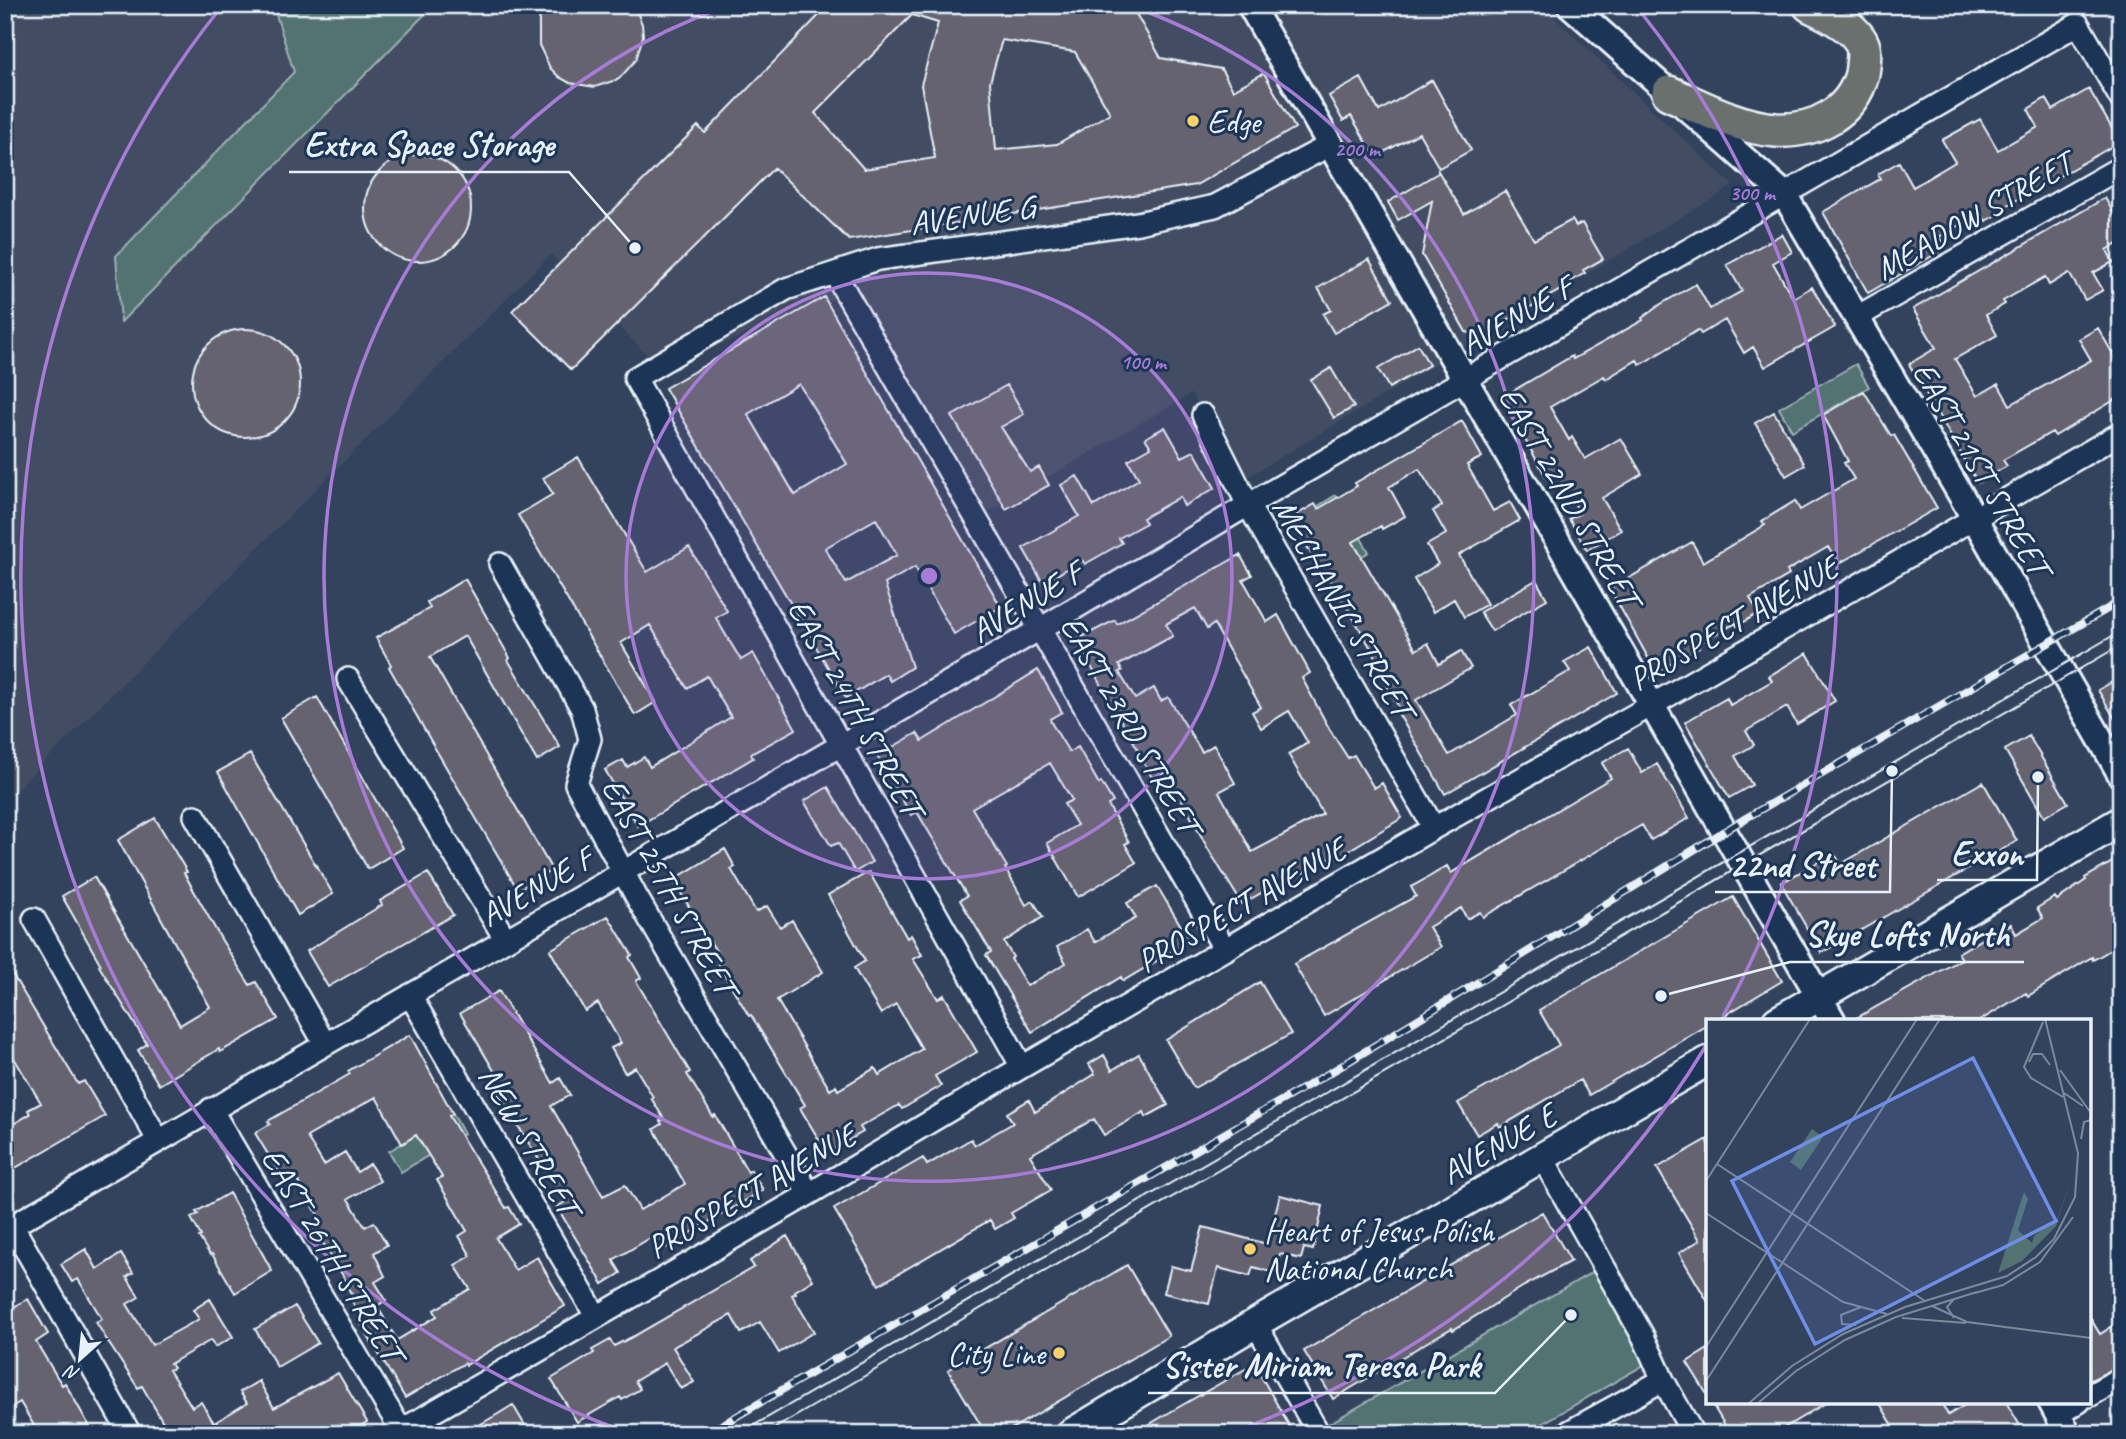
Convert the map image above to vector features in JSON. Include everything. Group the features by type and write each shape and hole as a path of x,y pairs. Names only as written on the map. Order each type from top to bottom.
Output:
{"highway":[{"path":"1669,93 1735,122 1776,130 1809,127 1837,114 1857,91 1863,68 1863,47 1847,26 1810,5"}],"main road":[{"path":"1780,1019 2121,821"},
{"name":"AVENUE E","path":"1070,1434 1255,1323 1706,1062"}],"street":[{"name":"EAST 22ND STREET","path":"1250,5 1832,1019"},
{"name":"EAST 21ST STREET","path":"1570,5 1784,194 2121,775"},
{"name":"AVENUE F","path":"9,1228 2078,24 2121,99"},
{"name":"AVENUE G","path":"635,378 786,289 878,259 1138,223 1215,206 1330,145"},
{"name":"MEADOW STREET","path":"1857,317 2121,167"},
{"name":"EAST 23RD STREET","path":"835,274 1225,950"},
{"name":"EAST 24TH STREET","path":"635,378 1022,1067"},
{"name":"MECHANIC STREET","path":"1203,415 1248,505 1434,828"},
{"name":"PROSPECT AVENUE","path":"398,1432 1434,828 2121,433"},
{"name":"EAST 25TH STREET","path":"500,564 582,709 590,739 576,783 623,872 809,1194"},
{"path":"348,679 506,940"},
{"path":"195,816 326,1044"},
{"path":"34,919 158,1140"},
{"name":"NEW STREET","path":"410,995 596,1316"},
{"name":"EAST 26TH STREET","path":"211,1109 398,1432"},
{"path":"1542,1157 1643,1336 1663,1380 1693,1434"},
{"path":"9,1228 130,1434"},
{"path":"1255,1323 1319,1434"},
{"path":"2091,1395 2121,1378"},
{"path":"1565,1434 1663,1380"}],"shaded area":[{"path":"32,5 273,5 294,72 116,256 121,321 434,5 1541,5 1733,186 1249,476 1191,394 986,513 854,291 660,369 551,254 5,801 5,9"}],"green space":[{"path":"273,5 434,5 121,322 116,256 294,72"},
{"path":"1856,364 1869,387 1792,431 1779,408"},
{"path":"1336,495 1369,552 1351,563 1318,506"},
{"path":"453,1114 464,1134 401,1172 389,1151"},
{"path":"1598,1269 1649,1362 1524,1434 1337,1434 1330,1423"}],"building":[{"path":"546,5 634,5 642,24 643,36 636,60 619,79 595,87 570,83 559,77 550,68 539,45 539,20"},
{"name":"Edge","path":"829,5 1131,5 1161,58 1221,69 1233,90 1264,73 1295,128 1196,185 849,240 774,168 571,370 512,311 698,126 705,133","holes":["912,15 938,23 921,85 935,158 864,169 815,113","1002,40 1075,52 1110,113 1057,144 996,150 990,82"]},
{"path":"1361,78 1379,111 1432,80 1471,150 1439,168 1419,133 1375,157 1351,116 1343,121 1329,96"},
{"path":"2089,89 2120,142 2004,207 2006,210 1986,221 1981,213 1939,237 1946,248 1868,293 1823,212 1880,179 1878,174 1899,162 1913,187 1955,162 1942,140 1980,119 1998,150 2038,127 2028,109 2046,98 2053,110"},
{"path":"418,155 438,159 455,171 467,188 471,208 467,228 455,245 438,257 418,261 398,257 381,245 369,228 365,208 369,188 381,171 398,159"},
{"path":"1438,171 1464,214 1505,191 1534,240 1572,220 1576,226 1582,223 1603,259 1583,270 1585,273 1561,287 1562,289 1481,335 1466,332 1422,255 1432,201 1398,220 1388,202"},
{"path":"2105,198 2121,226 2121,242 2107,250 2113,262 2093,273 2103,290 2085,300 2069,273 2049,285 2045,277 2003,301 2005,304 1986,315 1997,335 1955,359 1977,396 1998,384 2010,405 2091,360 2079,339 2098,328 2113,354 2121,350 2121,396 2055,436 2052,432 2003,460 2007,466 1978,483 1909,364 1936,348 1913,309"},
{"path":"1782,234 1792,252 1773,263 1793,298 1812,287 1835,327 1765,367 1753,347 1744,353 1725,320 1701,334 1698,330 1640,365 1637,360 1606,379 1604,376 1550,407 1569,440 1572,437 1585,459 1621,438 1642,474 1602,498 1621,530 1587,550 1569,519 1580,513 1556,472 1547,478 1501,398 1572,356 1573,359 1643,320 1642,318 1661,304 1696,284 1710,309 1742,291 1727,265"},
{"path":"1369,259 1392,300 1334,333 1323,314 1331,310 1318,288"},
{"path":"824,297 1001,607 954,634 915,567 885,584 912,667 890,681 886,674 846,698 665,388","holes":["799,384 847,464 795,495 748,414","876,519 897,555 846,583 825,548"]},
{"path":"246,329 276,338 284,345 291,353 300,383 291,413 284,421 276,428 246,437 216,428 208,421 201,413 192,383 201,353 208,345 216,338"},
{"path":"1418,345 1429,365 1389,388 1378,369"},
{"path":"1331,368 1354,407 1334,418 1311,380"},
{"path":"1007,385 1024,414 1001,427 1030,472 1039,467 1049,485 1006,509 952,416"},
{"path":"1864,391 1891,436 1894,435 1937,508 1838,564 1828,547 1787,571 1789,575 1750,598 1759,613 1697,644 1699,647 1656,672 1610,589 1692,542 1703,562 1765,525 1762,521 1795,501 1800,510 1854,479 1844,463 1848,461 1823,415"},
{"path":"1774,412 1805,465 1786,476 1755,423"},
{"path":"1462,421 1482,457 1467,465 1493,511 1510,502 1520,520 1459,555 1487,604 1464,617 1454,599 1433,612 1414,579 1438,564 1427,545 1446,534 1433,511 1442,506 1419,469 1389,487 1405,516 1353,542 1416,650 1428,643 1439,664 1461,651 1471,668 1416,700 1449,755 1517,715 1511,705 1570,671 1564,662 1591,647 1617,693 1445,794 1398,713 1401,711 1379,671 1383,669 1351,614 1327,577 1325,578 1291,518 1315,504 1318,509 1357,486 1355,483"},
{"path":"1165,427 1182,457 1194,451 1215,488 1184,506 1180,497 1143,518 1146,523 1119,538 1122,543 1085,564 1082,560 1043,583 1023,548 1079,516 1061,485 1077,476 1094,506 1139,479 1128,460 1151,447 1145,438"},
{"path":"578,457 647,572 689,547 727,611 716,618 727,637 741,660 753,653 796,729 751,754 753,758 638,826 605,770 623,760 627,767 644,757 650,767 731,717 707,676 687,688 650,625 621,643 656,702 635,715 518,515 553,494 543,478"},
{"path":"1240,555 1252,575 1243,580 1267,622 1278,615 1310,673 1302,678 1330,730 1348,758 1354,755 1374,788 1382,783 1402,818 1336,858 1334,856 1289,881 1287,878 1242,904 1207,847 1167,772 1153,779 1076,640 1115,620 1117,624","holes":["1195,608 1207,629 1214,624 1261,707 1252,712 1261,728 1289,711 1308,743 1288,754 1323,814 1252,852 1219,792 1235,783 1214,745 1202,752 1168,697 1161,701 1154,688 1135,699 1119,672 1122,671 1119,665 1173,636 1166,624"]},
{"path":"465,579 510,658 508,660 560,747 537,761 465,636 430,657 552,870 518,890 389,667 391,665 376,638 430,608 427,602"},
{"path":"1536,580 1547,599 1492,631 1480,612"},
{"path":"1807,653 1835,701 1797,724 1787,707 1746,731 1754,745 1735,756 1752,785 1729,798 1685,722 1727,698 1730,705 1772,681 1769,676"},
{"path":"1038,670 1062,712 1050,719 1052,724 1069,752 1078,747 1099,784 1101,782 1113,802 1108,805 1129,842 1125,844 1136,863 1078,897 1047,843 1077,825 1064,804 1072,800 1050,763 972,808 1026,905 1033,901 1043,917 1004,942 1013,957 1011,959 1027,986 1066,963 1057,947 1087,929 1095,942 1136,918 1127,903 1157,886 1190,941 1123,981 1121,977 1032,1032 986,955 991,952 960,900 967,896 917,812 911,815 877,756 917,733 922,741"},
{"path":"2121,677 2121,729 2098,690"},
{"path":"317,697 403,848 368,869 281,718"},
{"path":"2029,736 2068,803 2044,817 2005,750"},
{"path":"1628,748 1642,773 1657,764 1689,818 1651,840 1642,825 1483,917 1480,912 1467,919 1461,908 1429,927 1441,947 1324,1016 1294,964 1416,896 1411,887 1447,866 1451,873 1611,778 1602,763"},
{"path":"250,754 333,894 298,915 218,772"},
{"path":"1983,782 2017,841 1821,953 1781,883 1834,853 1841,864"},
{"path":"828,787 872,862 855,872 838,843 831,846 804,801"},
{"path":"155,818 187,872 184,873 221,939 250,985 256,982 278,1019 220,1052 219,1049 159,1085 138,1050 147,1044 99,966 101,965 62,896 94,877 180,1025 210,1007 118,840"},
{"path":"725,849 735,867 731,869 756,912 767,906 780,927 792,920 823,972 777,1000 830,1090 836,1086 838,1090 875,1068 879,1075 922,1049 896,1004 881,1014 854,968 865,961 828,895 869,872 907,938 911,935 922,955 913,959 938,999 944,995 977,1052 935,1076 941,1086 902,1109 899,1105 860,1127 863,1132 827,1153 800,1108 805,1105 718,964 722,961 673,880"},
{"path":"2121,857 2121,944 2093,960 2092,957 2028,996 2026,993 1982,1019 1855,1019 1962,959 1958,953 1992,933 1993,935 2011,924 2016,934 2043,918 2037,908 2055,897 2057,900 2086,880 2085,878"},
{"path":"428,873 453,915 328,987 307,951 382,905 380,901"},
{"path":"1733,897 1782,981 1718,1019 1706,1019 1706,1026 1589,1095 1580,1080 1500,1127 1498,1123 1477,1135 1458,1103 1559,1045 1539,1010"},
{"path":"608,916 632,955 629,957 641,978 636,981 690,1072 687,1074 713,1117 715,1115 748,1172 751,1170 763,1190 666,1248 657,1234 613,1260 621,1273 603,1284 557,1207 565,1202 496,1090 503,1086 460,1013 499,991 553,1083 560,1078 570,1095 551,1106 603,1196 625,1185 640,1210 685,1184 654,1129 662,1124 660,1121 664,1119 651,1098 653,1097 635,1067 625,1073 611,1048 621,1043 598,1003 585,1011 550,950"},
{"path":"5,962 78,1084 84,1081 105,1116 5,1174 5,1129 30,1114 28,1110 41,1103 5,1043"},
{"path":"1260,982 1291,1034 1194,1088 1166,1040"},
{"path":"410,1035 453,1114 449,1116 506,1208 509,1207 519,1224 496,1238 515,1270 537,1257 565,1306 405,1398 358,1319 361,1317 343,1280 345,1279 323,1243 318,1245 307,1226 320,1218 296,1178 286,1184 255,1133 270,1124 268,1121 350,1074 348,1071","holes":["376,1097 402,1144 416,1135 442,1177 437,1180 467,1231 459,1236 471,1256 455,1265 470,1289 434,1310 437,1316 397,1340 377,1306 386,1300 375,1282 385,1276 374,1253 387,1245 374,1222 365,1227 348,1199 380,1181 370,1164 357,1172 345,1152 324,1165 307,1137"]},
{"path":"1139,1054 1168,1105 1146,1117 1144,1112 1104,1135 1094,1119 1030,1155 1051,1190 1011,1213 1014,1218 995,1229 990,1220 879,1285 834,1209 923,1158 927,1165 971,1139 975,1145 1013,1123 1007,1113 1029,1100 1035,1112 1095,1074 1089,1064 1104,1055 1112,1070"},
{"path":"1706,1140 1706,1299 1679,1253 1700,1240 1657,1168"},
{"path":"229,1193 272,1271 235,1293 199,1237 201,1236 191,1218 198,1214 196,1212"},
{"name":"Heart of Jesus Polish National Church","path":"1280,1195 1323,1206 1313,1250 1304,1248 1301,1259 1280,1254 1275,1273 1253,1267 1250,1276 1218,1268 1209,1304 1164,1293 1171,1266 1191,1271 1203,1227 1267,1244"},
{"path":"1542,1212 1571,1261 1333,1399 1304,1351"},
{"path":"787,1236 813,1280 792,1295 814,1332 779,1353 760,1322 741,1333 731,1315 673,1347 694,1382 681,1389 665,1363 635,1381 640,1389 622,1400 620,1397 577,1422 551,1379 610,1340 614,1346 634,1336 754,1267 750,1261"},
{"path":"86,1249 97,1269 121,1254 133,1273 127,1277 139,1297 127,1304 152,1345 199,1319 193,1310 210,1299 233,1337 215,1347 211,1340 170,1364 173,1368 169,1370 192,1407 201,1402 214,1423 247,1403 240,1392 259,1381 274,1408 338,1373 367,1422 347,1434 170,1434 142,1386 138,1388 96,1322 102,1319 78,1279 72,1282 61,1264"},
{"name":"City Line","path":"1127,1265 1169,1336 1003,1434 986,1434 948,1370"},
{"path":"28,1299 48,1334 36,1342 62,1385 65,1383 94,1434 39,1434 20,1402 5,1411 5,1312"},
{"path":"295,1306 318,1343 277,1367 255,1329"},
{"path":"2091,1319 2100,1334 2121,1321 2121,1365 2091,1380"},
{"path":"1706,1350 1706,1393 1687,1362"},
{"path":"1254,1364 1294,1434 1133,1434 1165,1415"},
{"path":"1712,1404 1824,1404 1774,1434 1730,1434"},
{"path":"1880,1404 1942,1404 1948,1415 1967,1404 2007,1404 2025,1434 1898,1434"},
{"path":"513,1405 530,1434 464,1434 498,1414"}],"tram line":[{"path":"739,1434 2121,631"},
{"path":"765,1434 2121,645"}],"railway":[{"path":"706,1434 1343,1065 1746,818 2121,601"}],"place":[{"name":"Edge","path":"1193,121"},
{"name":"Extra Space Storage","path":"635,248"},
{"name":"22nd Street","path":"1892,771"},
{"name":"Exxon","path":"2038,777"},
{"name":"Skye Lofts North","path":"1661,996"},
{"name":"Heart of Jesus Polish National Church","path":"1250,1249"},
{"name":"Sister Miriam Teresa Park","path":"1571,1315"},
{"name":"City Line","path":"1059,1353"}]}
